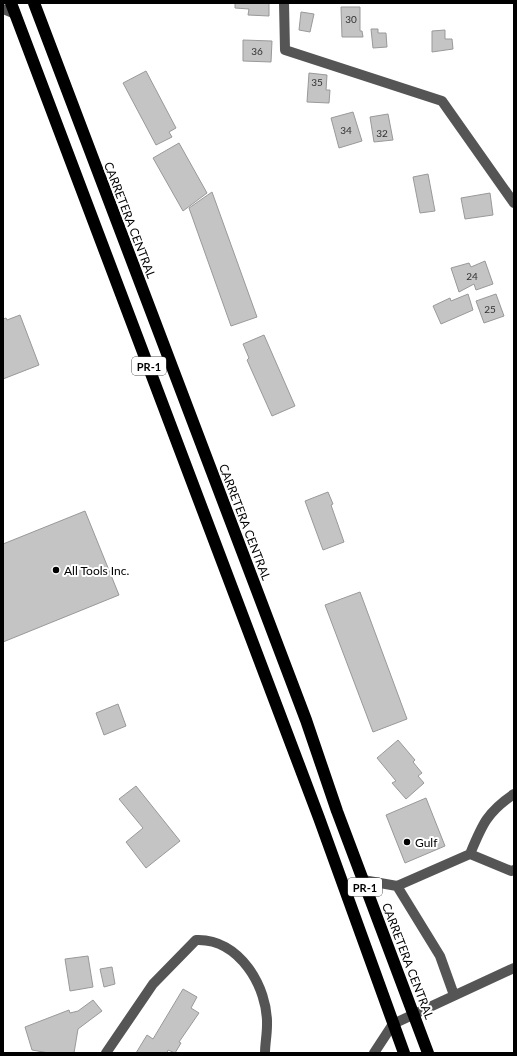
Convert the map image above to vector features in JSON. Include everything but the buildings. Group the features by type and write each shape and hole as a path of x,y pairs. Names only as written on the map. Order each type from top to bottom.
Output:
{"highway":[{"name":"CARRETERA CENTRAL","path":"34,3 306,720 363,880 428,1053"},
{"name":"PR-1","path":"13,9 319,818 404,1053"}],"street":[{"path":"284,3 285,50 442,101 514,203"},
{"path":"3,9 13,9"},
{"path":"363,880 397,886 470,854 482,824 500,803 514,794"},
{"path":"470,854 511,871 514,870"},
{"path":"397,886 440,956 454,995"},
{"path":"106,1053 153,984 196,940 206,940 223,946 236,954 249,968 258,983 266,1008 267,1025 265,1053"},
{"path":"374,1053 393,1024 514,968"}],"place":[{"name":"All Tools Inc.","path":"56,570"},
{"name":"Gulf","path":"407,842"}]}
